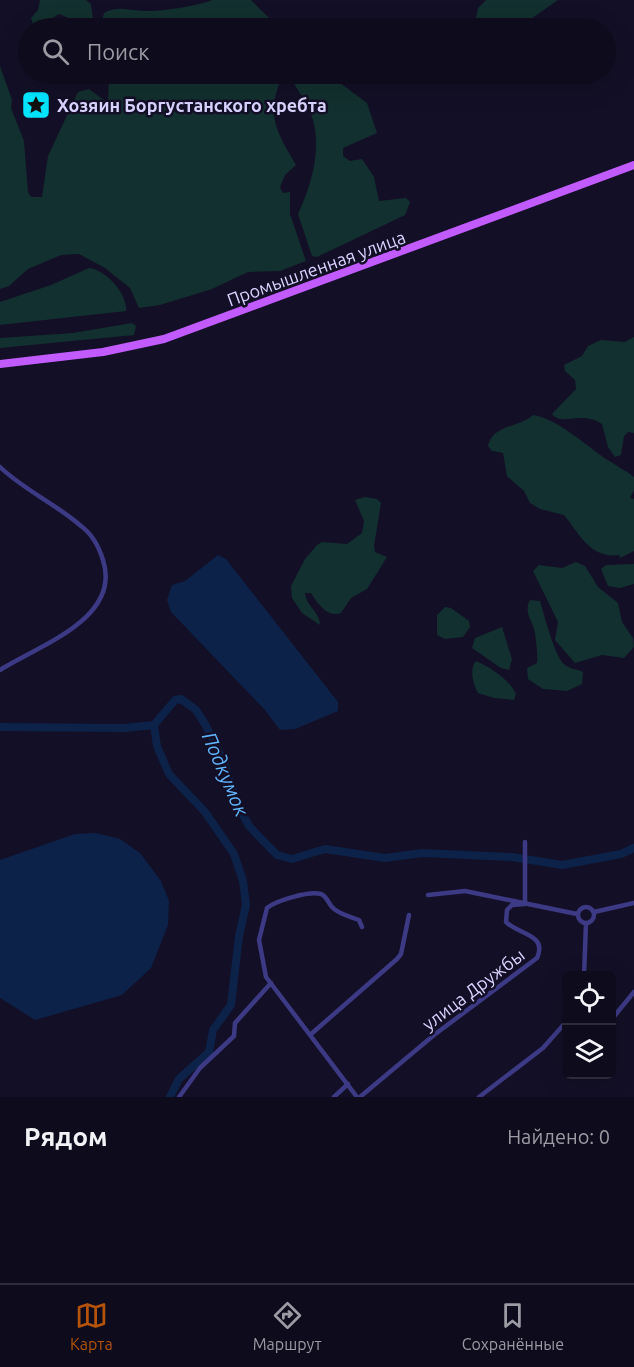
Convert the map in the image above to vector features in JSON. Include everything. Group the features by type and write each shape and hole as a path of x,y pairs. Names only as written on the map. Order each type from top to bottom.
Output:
{"main road":[{"name":"Промышленная улица","path":"0,364 103,352 164,339 634,165"}],"street":[{"path":"0,467 88,532 101,552 105,573 102,594 90,614 71,630 0,670"},
{"path":"525,842 525,904"},
{"path":"428,895 465,891 577,914"},
{"path":"359,1097 271,983 262,966 259,940 267,908 274,902 319,894 326,897 337,911 359,920 362,927"},
{"path":"577,914 585,907 594,912 634,903"},
{"name":"улица Дружбы","path":"359,1097 434,1035 537,958 538,947 532,936 510,927 506,922 507,910 513,905 525,904"},
{"path":"577,914 580,921 586,923 593,920 594,912"},
{"path":"310,1035 397,959 401,954 409,915"},
{"path":"584,971 586,923"},
{"path":"179,1097 200,1068 234,1036 235,1023 271,983"},
{"path":"616,1014 634,992"},
{"path":"479,1097 543,1048 564,1025"},
{"path":"334,1097 348,1084"}],"green space":[{"path":"40,0 86,0 91,4 93,18 69,18 59,14 53,18 31,18 38,10"},
{"path":"251,0 269,18 103,18 104,13 115,9 164,10 207,2"},
{"path":"486,0 558,0 532,18 476,18 478,8"},
{"path":"0,66 12,100 11,108 24,141 28,192 31,197 42,197 48,156 78,92 89,89 108,103 109,84 280,84 275,100 275,121 278,132 296,165 285,175 280,187 283,193 290,192 290,214 306,261 280,271 248,272 212,289 160,305 139,308 130,288 105,268 79,254 61,255 28,269 9,286 0,289"},
{"path":"295,84 341,84 367,103 377,133 343,148 343,156 350,161 362,159 374,177 379,201 406,198 410,202 405,215 317,257 312,256 298,214 311,178 316,139 309,109"},
{"path":"89,268 102,273 114,283 126,304 126,311 0,325 0,302 51,285"},
{"path":"132,323 136,326 134,335 0,348 0,338 73,333"},
{"path":"634,337 634,433 628,432 624,436 621,455 615,457 608,447 602,424 587,418 556,418 552,414 576,389 575,380 565,371 564,365 582,356 588,346 601,340 625,342"},
{"path":"533,415 552,421 634,477 634,490 630,498 634,499 634,551 620,558 619,555 600,553 593,549 580,537 564,515 540,509 530,503 524,491 507,476 503,453 492,451 488,446 495,434"},
{"path":"365,497 377,499 381,503 374,546 375,552 387,557 367,589 351,598 341,613 327,612 311,593 305,593 308,602 318,616 320,625 302,613 292,598 291,586 305,559 317,545 322,542 347,544 362,533 364,521 355,500"},
{"path":"576,562 585,566 598,587 618,603 622,622 633,638 634,647 624,658 602,655 575,663 555,640 558,622 533,571 539,565 562,568"},
{"path":"634,564 634,584 620,588 608,586 601,569 606,565"},
{"path":"530,600 540,601 557,654 565,665 583,672 582,684 567,691 543,689 528,679 527,668 537,663 535,633 528,613"},
{"path":"445,607 451,608 469,621 470,627 463,637 445,639 437,635 437,615"},
{"path":"502,627 512,659 509,670 501,668 472,648 475,638"},
{"path":"476,661 505,679 516,694 514,700 494,698 478,693 473,677"}],"water":[{"path":"218,555 226,559 338,702 338,711 295,729 280,730 264,709 171,612 167,600 172,585 185,581"},
{"path":"96,833 120,839 140,853 161,881 169,901 168,925 151,968 122,995 35,1020 0,998 0,860 75,834"}],"waterway":[{"name":"Подкумок","path":"0,727 124,728 154,725 175,700 181,699 196,710 205,724 224,762 237,804 249,826 277,855 292,859 325,849 385,858 422,853 512,857 562,865 621,854 634,848"},
{"path":"154,725 157,746 169,774 205,812 234,854 243,881 246,905 239,936 231,1005 213,1030 209,1052 179,1079 170,1097"}],"place":[{"name":"Хозяин Боргустанского хребта","path":"36,105"}]}
